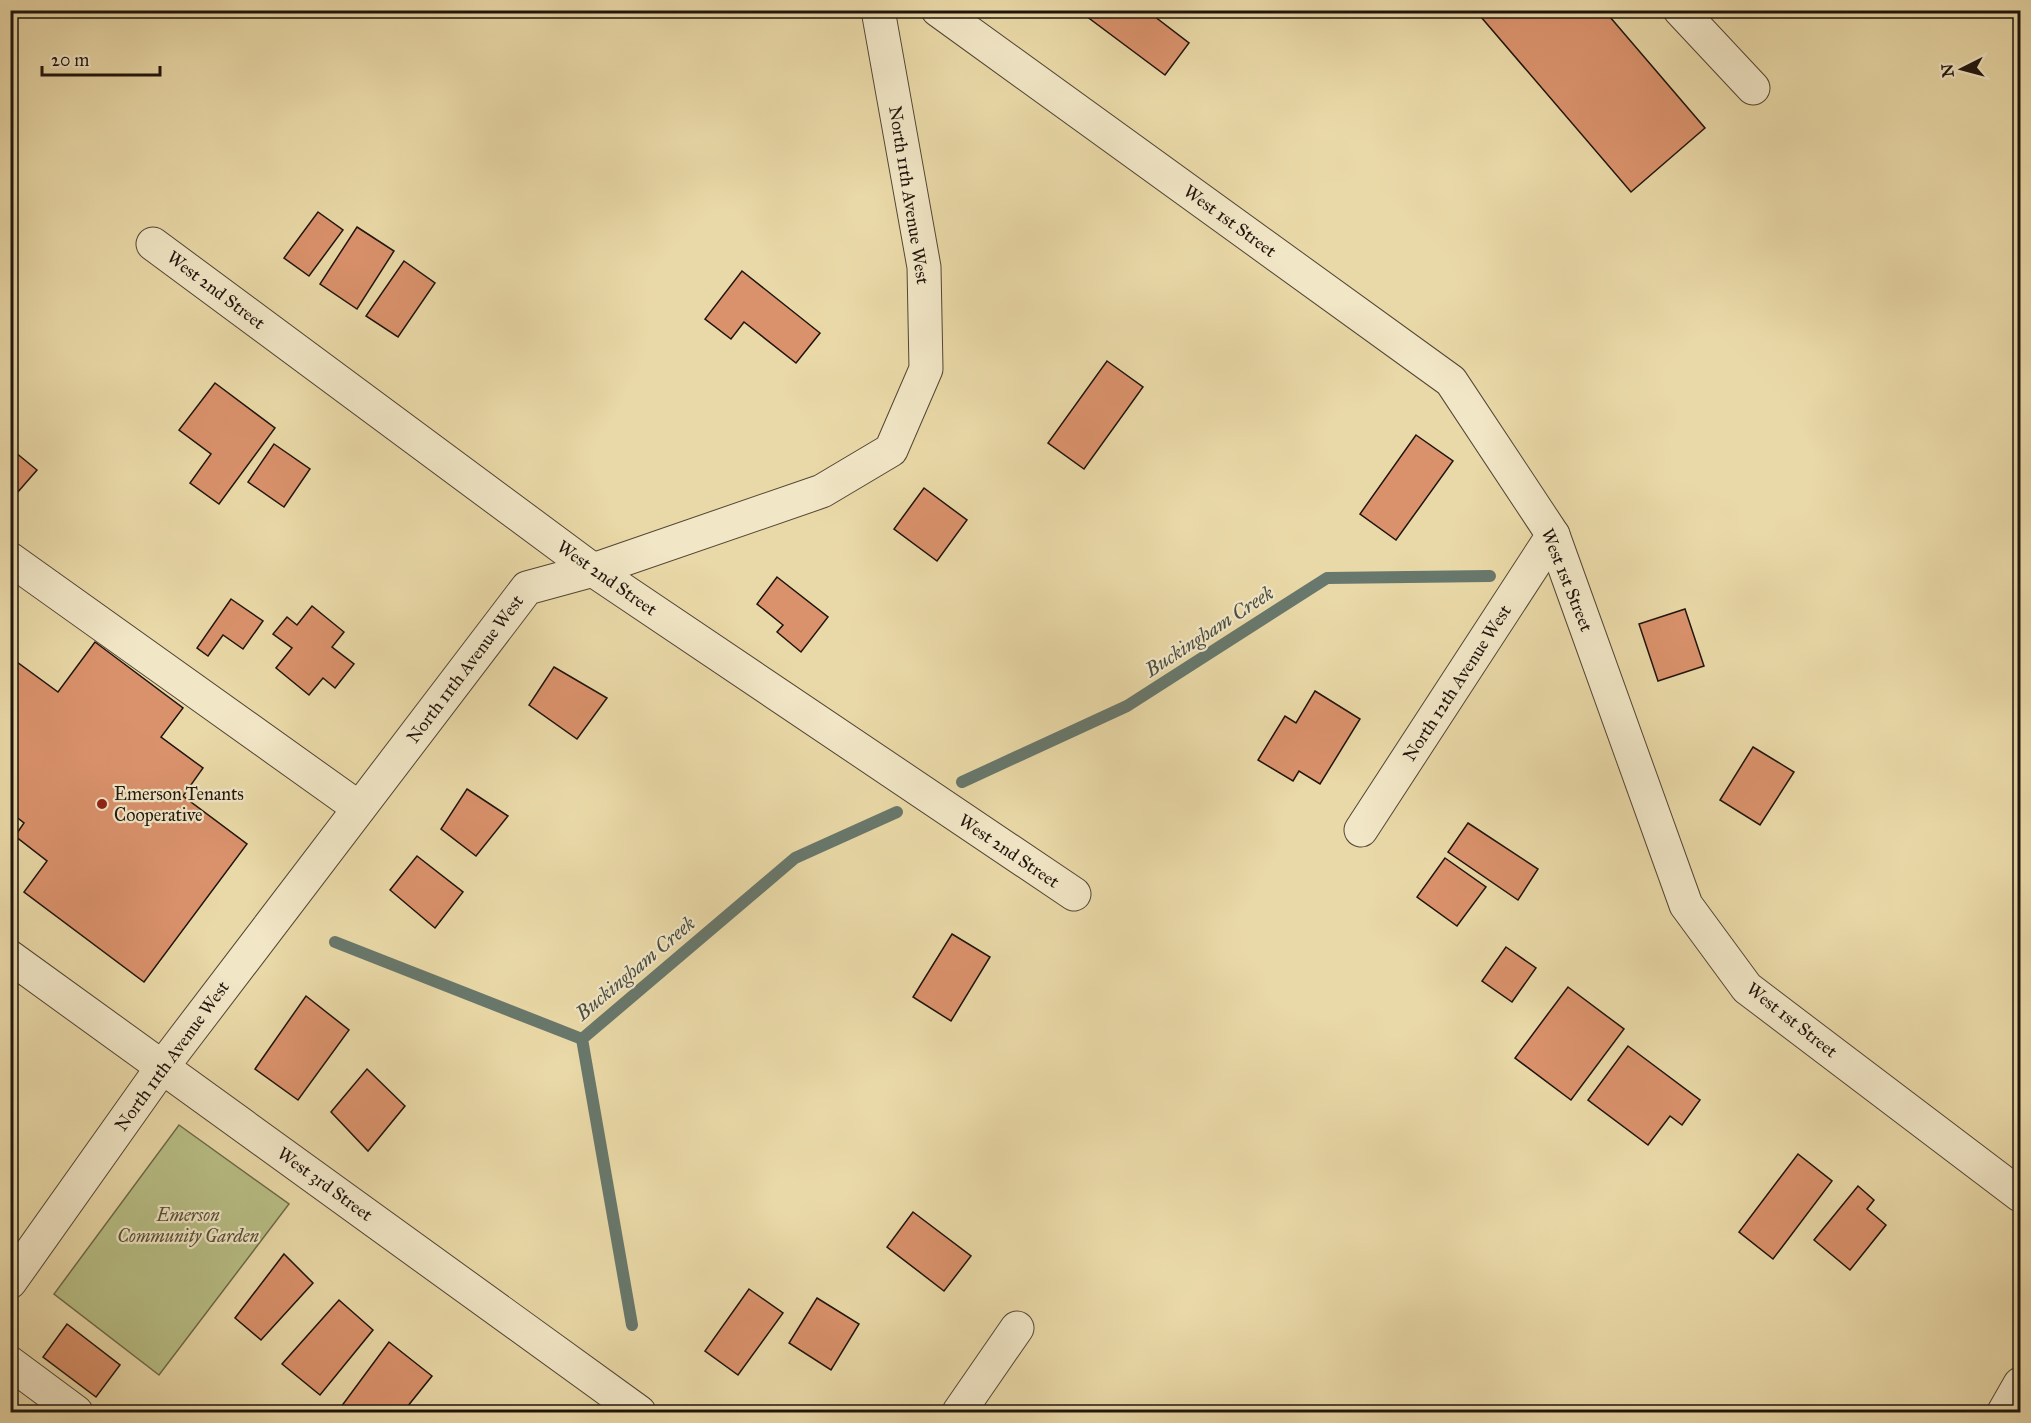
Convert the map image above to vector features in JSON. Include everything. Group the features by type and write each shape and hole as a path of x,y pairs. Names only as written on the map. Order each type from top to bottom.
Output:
{"street":[{"name":"North 11th Avenue West","path":"10,1282 163,1066 527,588 593,570 822,491 891,450 926,369 924,267 878,10"},
{"name":"West 1st Street","path":"938,10 1451,381 1553,535 1686,905 1747,988 2020,1195"},
{"path":"1680,10 1753,88"},
{"name":"West 2nd Street","path":"153,244 593,570 1074,894"},
{"name":"North 12th Avenue West","path":"1361,830 1553,535"},
{"path":"10,559 359,808"},
{"name":"West 3rd Street","path":"10,957 639,1413"},
{"path":"959,1413 1017,1328"},
{"path":"10,1363 76,1413"},
{"path":"2004,1413 2020,1384"}],"green space":[{"name":"Emerson Community Garden","path":"179,1125 289,1204 159,1375 54,1294"}],"building":[{"path":"1078,10 1146,10 1189,43 1165,75"},
{"path":"1475,10 1604,10 1705,128 1631,192"},
{"path":"318,212 343,230 309,276 284,258"},
{"path":"357,227 394,251 357,309 320,284"},
{"path":"404,261 435,283 398,337 366,316"},
{"path":"742,271 820,333 796,363 744,322 731,339 705,319"},
{"path":"1107,361 1143,387 1084,469 1048,443"},
{"path":"215,383 275,428 219,504 190,483 211,454 179,430"},
{"path":"1416,435 1453,461 1396,540 1360,514"},
{"path":"274,444 310,469 284,507 248,482"},
{"path":"10,448 37,470 10,501"},
{"path":"924,488 967,520 937,561 894,529"},
{"path":"777,577 828,617 801,652 777,632 783,625 757,604"},
{"path":"231,599 263,621 243,649 223,635 208,656 197,648"},
{"path":"312,606 344,632 332,647 354,664 335,688 323,678 309,695 276,668 292,648 273,634 287,617 297,625"},
{"path":"1685,609 1704,666 1658,681 1639,624"},
{"name":"Emerson Tenants Cooperative","path":"95,642 183,708 161,737 203,768 183,796 247,844 144,982 24,892 47,861 15,836 24,823 10,812 10,789 17,780 10,775 10,657 58,692"},
{"path":"554,667 607,698 577,739 529,705"},
{"path":"1315,691 1360,719 1320,784 1299,771 1293,781 1258,760 1285,716 1296,723"},
{"path":"1753,747 1794,772 1760,825 1720,800"},
{"path":"467,789 508,816 476,856 441,829"},
{"path":"1468,823 1538,869 1518,900 1448,852"},
{"path":"417,856 463,892 435,928 390,890"},
{"path":"1445,858 1486,887 1457,926 1417,897"},
{"path":"952,934 990,957 951,1021 913,997"},
{"path":"1506,947 1536,968 1512,1002 1482,981"},
{"path":"1568,987 1624,1029 1571,1100 1515,1058"},
{"path":"306,996 349,1030 298,1100 255,1069"},
{"path":"1628,1046 1700,1100 1682,1125 1670,1116 1648,1145 1588,1100"},
{"path":"367,1069 405,1106 368,1151 331,1112"},
{"path":"1798,1154 1832,1181 1773,1259 1739,1232"},
{"path":"1858,1186 1874,1200 1867,1209 1886,1225 1850,1270 1814,1240"},
{"path":"913,1212 971,1256 944,1291 887,1247"},
{"path":"284,1254 313,1283 261,1340 235,1318"},
{"path":"749,1289 783,1313 738,1375 705,1351"},
{"path":"817,1298 859,1324 831,1370 789,1343"},
{"path":"339,1300 373,1330 320,1395 282,1364"},
{"path":"67,1324 120,1365 96,1397 43,1357"},
{"path":"389,1342 432,1376 403,1412 338,1411"}],"waterway":[{"name":"Buckingham Creek","path":"962,782 1127,706 1327,578 1490,576"},
{"name":"Buckingham Creek","path":"632,1325 582,1039 795,858 897,812"},
{"path":"335,942 582,1039"}],"place":[{"name":"Emerson Tenants Cooperative","path":"102,804"}]}
